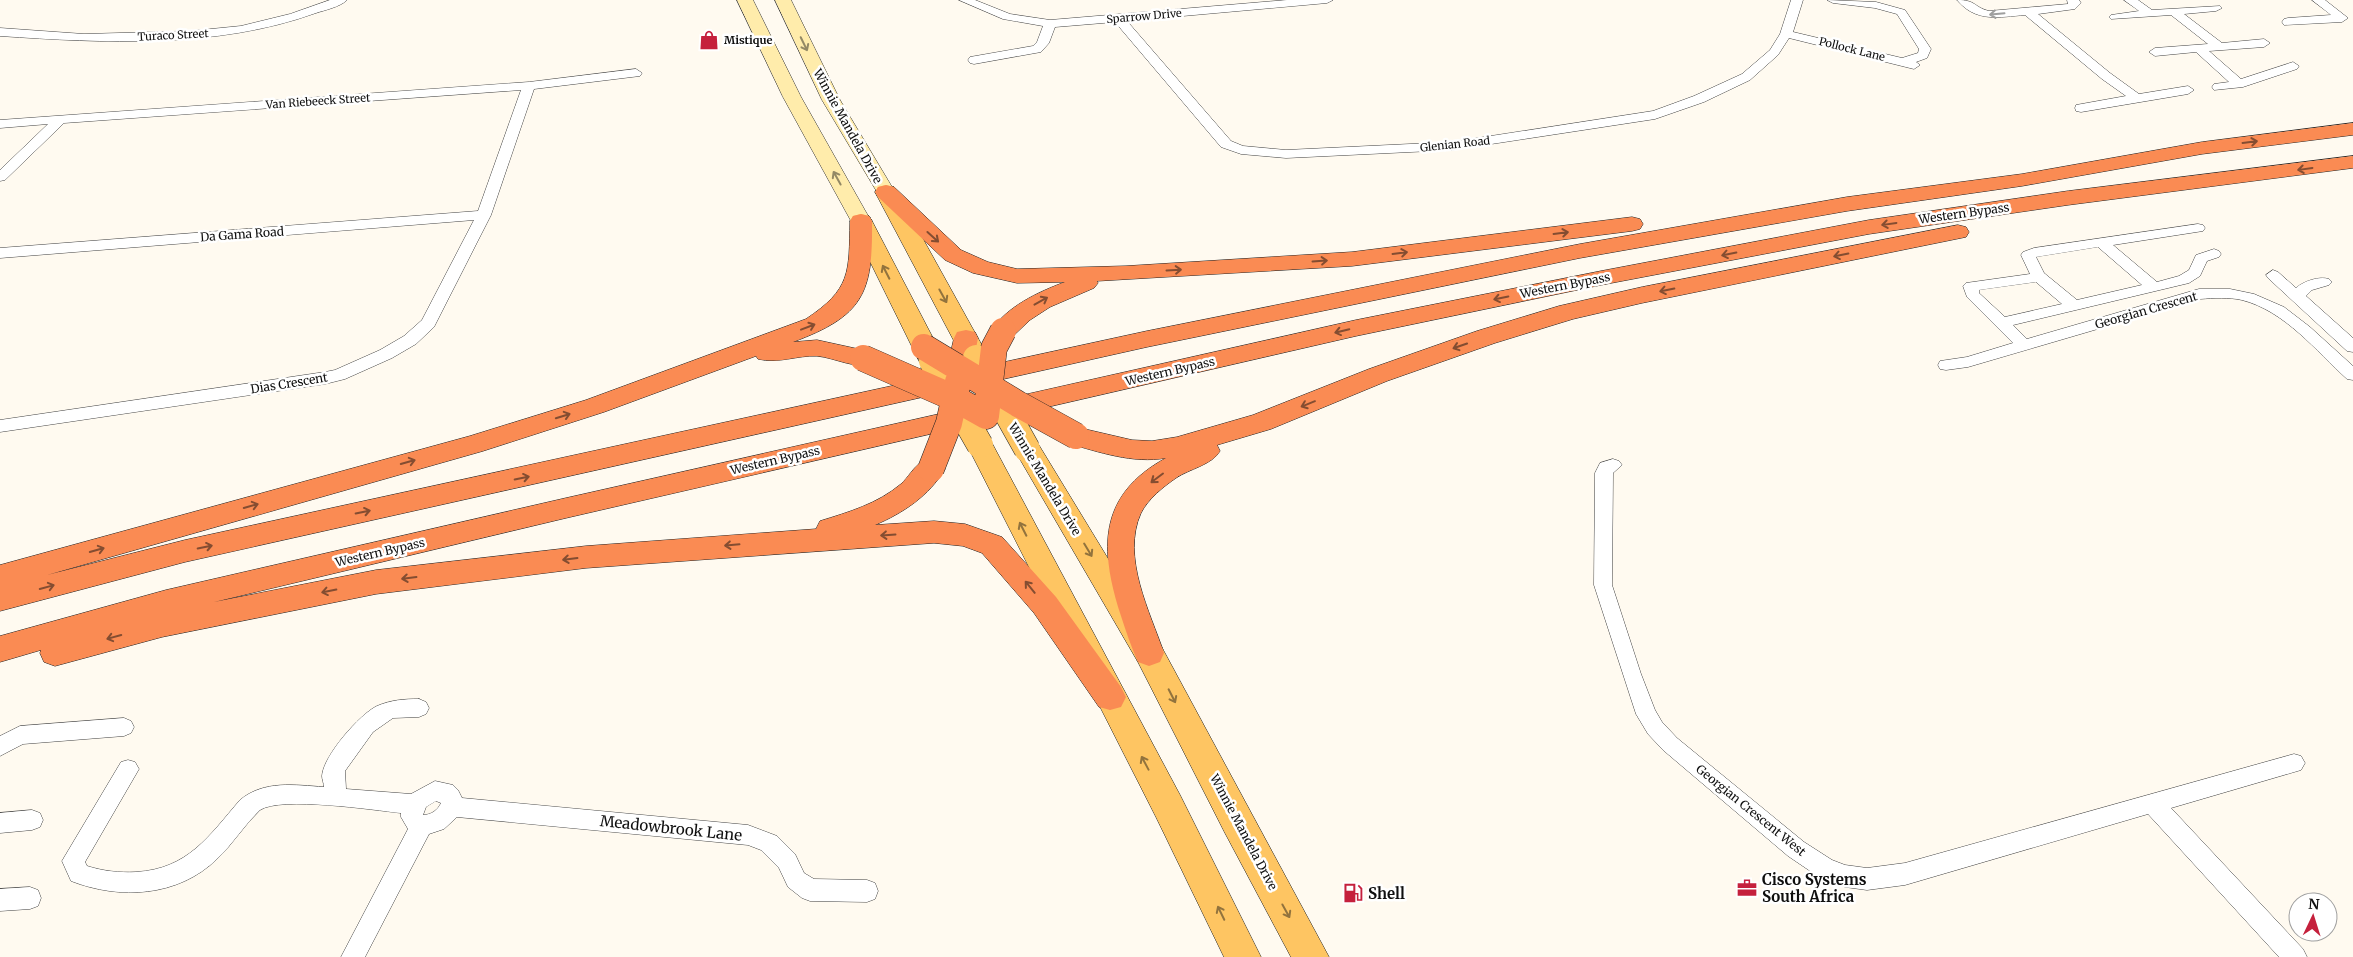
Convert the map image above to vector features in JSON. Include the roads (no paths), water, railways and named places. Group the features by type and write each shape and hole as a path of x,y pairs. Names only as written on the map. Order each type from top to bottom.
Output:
{"highway":[{"name":"Western Bypass","path":"0,599 185,551 1147,338 1580,251 1847,204 2022,180 2202,148 2353,129"},
{"path":"886,192 952,255 981,268 1017,276 1126,273 1352,259 2202,148"},
{"name":"Western Bypass","path":"0,649 166,602 595,501 1356,328 1601,278 1869,227 2068,198 2232,179 2353,162"},
{"path":"1149,653 1123,573 1120,558 1120,529 1127,511 1146,487 1167,470 1262,422 1378,374 1486,337 1568,312 1642,295 2232,179"},
{"path":"0,578 474,444 595,406 815,325 832,314 846,301 857,284 861,268 860,221"},
{"path":"987,458 986,416 994,348 1003,331 1028,309 1048,297 1064,290 1126,273"},
{"path":"781,542 875,514 901,500 918,486 932,469 949,422 966,338"},
{"path":"924,347 990,386 1031,414 1076,436 1109,446 1152,451 1177,447 1262,422"},
{"path":"697,369 758,355 798,349 817,348 863,358 954,398 986,416 1010,433 1026,449"},
{"path":"0,667 162,625 376,582 586,557 934,532 965,535 992,545 1044,605 1110,697"}],"main road":[{"path":"745,0 792,97 860,221 924,347 987,458 1168,806 1243,957"},
{"name":"Winnie Mandela Drive","path":"782,0 831,100 886,192 1026,449 1149,653 1237,822 1311,957"}],"street":[{"name":"Turaco Street","path":"0,32 84,38 199,34 241,30 294,17 341,0"},
{"name":"Sparrow Drive","path":"964,0 1007,17 1050,24 1119,19 1248,3 1327,0"},
{"name":"Glenian Road","path":"1119,19 1226,144 1247,151 1318,154 1452,146 1655,115 1698,99 1746,77 1774,52 1786,34 1797,0"},
{"path":"1833,0 1876,5 1901,12 1925,49 1923,55 1903,62"},
{"path":"1963,0 1984,15 2071,7 2075,4 2073,0"},
{"path":"2130,0 2150,14"},
{"path":"2288,22 2342,18 2318,0"},
{"path":"2115,17 2216,8"},
{"path":"2029,12 2106,76 2137,98"},
{"path":"2174,12 2220,47"},
{"path":"974,60 1037,50 1043,44 1050,24"},
{"name":"Pollock Lane","path":"1786,34 1918,65"},
{"path":"2155,52 2264,42"},
{"path":"2199,49 2239,84"},
{"path":"2218,87 2239,84 2293,66"},
{"name":"Van Riebeeck Street","path":"0,124 529,86 636,73"},
{"name":"Dias Crescent","path":"0,426 325,378 361,366 410,340 428,323 484,215 529,86"},
{"path":"2082,108 2188,90"},
{"path":"0,177 60,120"},
{"name":"Da Gama Road","path":"0,252 484,215"},
{"path":"2076,307 2038,276 2028,254 2198,228"},
{"path":"2102,242 2154,287"},
{"path":"2002,323 2184,280 2195,274 2202,258 2214,254"},
{"path":"2273,275 2353,347"},
{"path":"2025,346 1972,294 1971,286 2038,276"},
{"path":"2296,296 2307,287 2324,282"},
{"name":"Georgian Crescent","path":"1946,365 1968,362 2025,346 2198,294 2232,294 2248,296 2271,306 2294,322 2353,375"},
{"name":"Georgian Crescent West","path":"1612,464 1606,467 1604,473 1603,585 1631,674 1646,714 1655,728 1670,744 1796,849 1824,868 1845,876 1867,879 1905,874 2294,764"},
{"path":"336,797 333,775 335,768 364,727 375,717 392,709 419,708"},
{"path":"0,747 20,735 124,727"},
{"path":"128,769 73,861 79,874 94,880 138,883 176,876 205,857 248,807 255,800 264,796 286,794 416,804"},
{"path":"441,791 450,794 452,798 452,807 449,813 436,822 422,825 417,824 412,818 416,804 424,795 441,791"},
{"path":"2153,804 2295,957"},
{"name":"Meadowbrook Lane","path":"452,807 748,835 769,843 787,861 796,880 810,890 866,892"},
{"path":"0,823 32,820"},
{"path":"352,957 422,825"},
{"path":"0,900 30,898"}],"place":[{"name":"Mistique","path":"709,40"},
{"name":"Cisco Systems South Africa","path":"1747,888"},
{"name":"Shell","path":"1353,893"}]}
